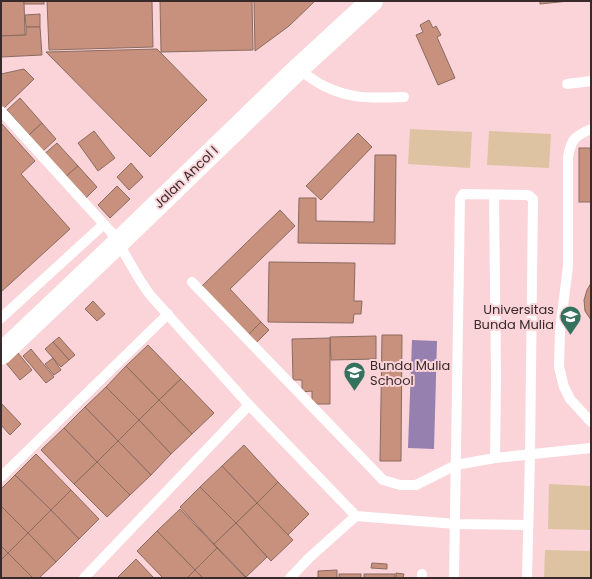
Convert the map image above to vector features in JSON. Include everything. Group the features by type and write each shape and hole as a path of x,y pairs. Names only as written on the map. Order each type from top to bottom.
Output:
{"street":[{"name":"Jalan Ancol I","path":"1,354 298,68 372,1"}],"lane":[{"path":"298,68 323,86 344,95 364,98 404,96"},
{"path":"567,84 591,81"},
{"path":"1,111 111,232 119,242 142,284 168,314 250,405 356,516 456,524 528,525"},
{"path":"591,130 580,134 570,144 568,157 568,266 560,331 559,367 564,386 570,399 591,422"},
{"path":"454,578 460,199 463,194 528,195 533,199 527,578"},
{"path":"494,195 496,369 495,458"},
{"path":"1,318 104,225"},
{"path":"192,282 383,480 400,485 416,485 456,465 495,458 591,448"},
{"path":"1,477 168,314"},
{"path":"84,578 250,405"},
{"path":"290,578 299,574 310,557 356,516"}],"shaded area":[{"path":"410,129 472,132 470,168 408,164"},
{"path":"489,131 551,134 549,168 487,165"},
{"path":"412,340 437,341 434,449 408,448"},
{"path":"549,484 591,486 591,530 548,529"},
{"path":"545,550 591,551 591,578 544,577"}],"building":[{"path":"1,1 24,1 25,35 1,36"},
{"path":"24,1 44,1 44,4 24,4"},
{"path":"47,1 152,1 153,47 49,50"},
{"path":"160,1 252,1 253,50 161,52"},
{"path":"254,1 315,1 289,26 255,51"},
{"path":"540,1 569,1 540,4"},
{"path":"40,14 40,27 26,27 25,15"},
{"path":"429,20 433,28 436,26 441,35 437,37 455,78 438,85 416,35 423,32 420,25"},
{"path":"26,27 40,27 42,55 1,57 1,36 26,35"},
{"path":"157,49 207,100 150,157 46,52"},
{"path":"24,69 34,79 4,108 1,105 1,74"},
{"path":"20,98 42,123 29,135 7,110"},
{"path":"1,123 35,161 21,174 70,229 1,292"},
{"path":"42,123 56,139 43,151 29,135"},
{"path":"94,131 115,158 98,171 78,143"},
{"path":"358,133 372,147 321,200 306,186"},
{"path":"57,143 78,166 63,179 42,156"},
{"path":"579,148 591,148 591,202 579,202"},
{"path":"375,155 396,155 395,244 298,243 299,198 316,198 316,221 374,222"},
{"path":"131,163 143,177 129,190 117,177"},
{"path":"78,166 97,187 83,201 63,179"},
{"path":"117,186 130,199 110,218 98,205"},
{"path":"280,210 295,226 230,289 261,322 248,335 202,286"},
{"path":"269,262 355,263 354,301 362,301 361,314 354,314 353,323 268,322"},
{"path":"591,283 591,320 585,311 584,300"},
{"path":"93,301 105,314 97,321 85,309"},
{"path":"261,322 269,330 256,343 248,335"},
{"path":"382,335 402,335 401,461 380,461"},
{"path":"376,336 376,359 331,360 330,337"},
{"path":"59,337 75,355 69,360 53,342"},
{"path":"330,338 330,404 312,404 312,391 302,392 302,380 293,380 292,339"},
{"path":"53,342 69,360 61,367 45,349"},
{"path":"148,345 181,379 159,400 126,366"},
{"path":"13,347 32,370 20,380 1,357"},
{"path":"31,349 54,377 46,383 23,356"},
{"path":"53,358 61,370 54,375 45,364"},
{"path":"126,366 159,400 139,420 106,387"},
{"path":"181,379 214,413 192,434 159,400"},
{"path":"106,387 139,420 118,441 85,407"},
{"path":"159,400 192,434 171,454 139,420"},
{"path":"1,403 21,424 10,435 1,425"},
{"path":"85,407 118,441 97,462 64,428"},
{"path":"139,420 171,454 151,475 118,441"},
{"path":"64,428 97,462 74,484 41,450"},
{"path":"118,441 151,475 130,495 97,462"},
{"path":"244,445 278,482 257,503 222,466"},
{"path":"36,454 71,490 51,510 15,475"},
{"path":"97,462 130,495 107,517 74,484"},
{"path":"222,466 257,503 236,523 200,487"},
{"path":"15,475 51,510 28,533 1,506 1,489"},
{"path":"278,482 309,514 288,535 257,503"},
{"path":"200,487 236,523 214,544 180,507"},
{"path":"71,490 99,519 79,539 51,510"},
{"path":"257,503 293,540 271,561 236,523"},
{"path":"1,506 28,533 8,553 1,546"},
{"path":"180,509 217,548 195,570 157,531"},
{"path":"51,510 79,539 56,562 28,533"},
{"path":"236,523 267,557 246,577 214,544"},
{"path":"157,531 195,570 187,578 163,578 137,551"},
{"path":"28,533 56,562 39,578 33,578 8,553"},
{"path":"1,546 8,553 1,560"},
{"path":"217,548 246,578 203,578 195,570"},
{"path":"8,553 33,578 1,578 1,560"},
{"path":"136,559 154,578 117,578"},
{"path":"372,563 387,564 387,569 371,568"},
{"path":"195,570 203,578 187,578"},
{"path":"337,570 337,578 318,578 318,571"},
{"path":"396,573 404,574 403,578 396,578"},
{"path":"339,574 361,574 361,578 339,578"},
{"path":"364,574 395,574 395,578 364,578"}],"place":[{"name":"Universitas Bunda Mulia","path":"570,336"},
{"name":"Bunda Mulia School","path":"354,392"}]}
